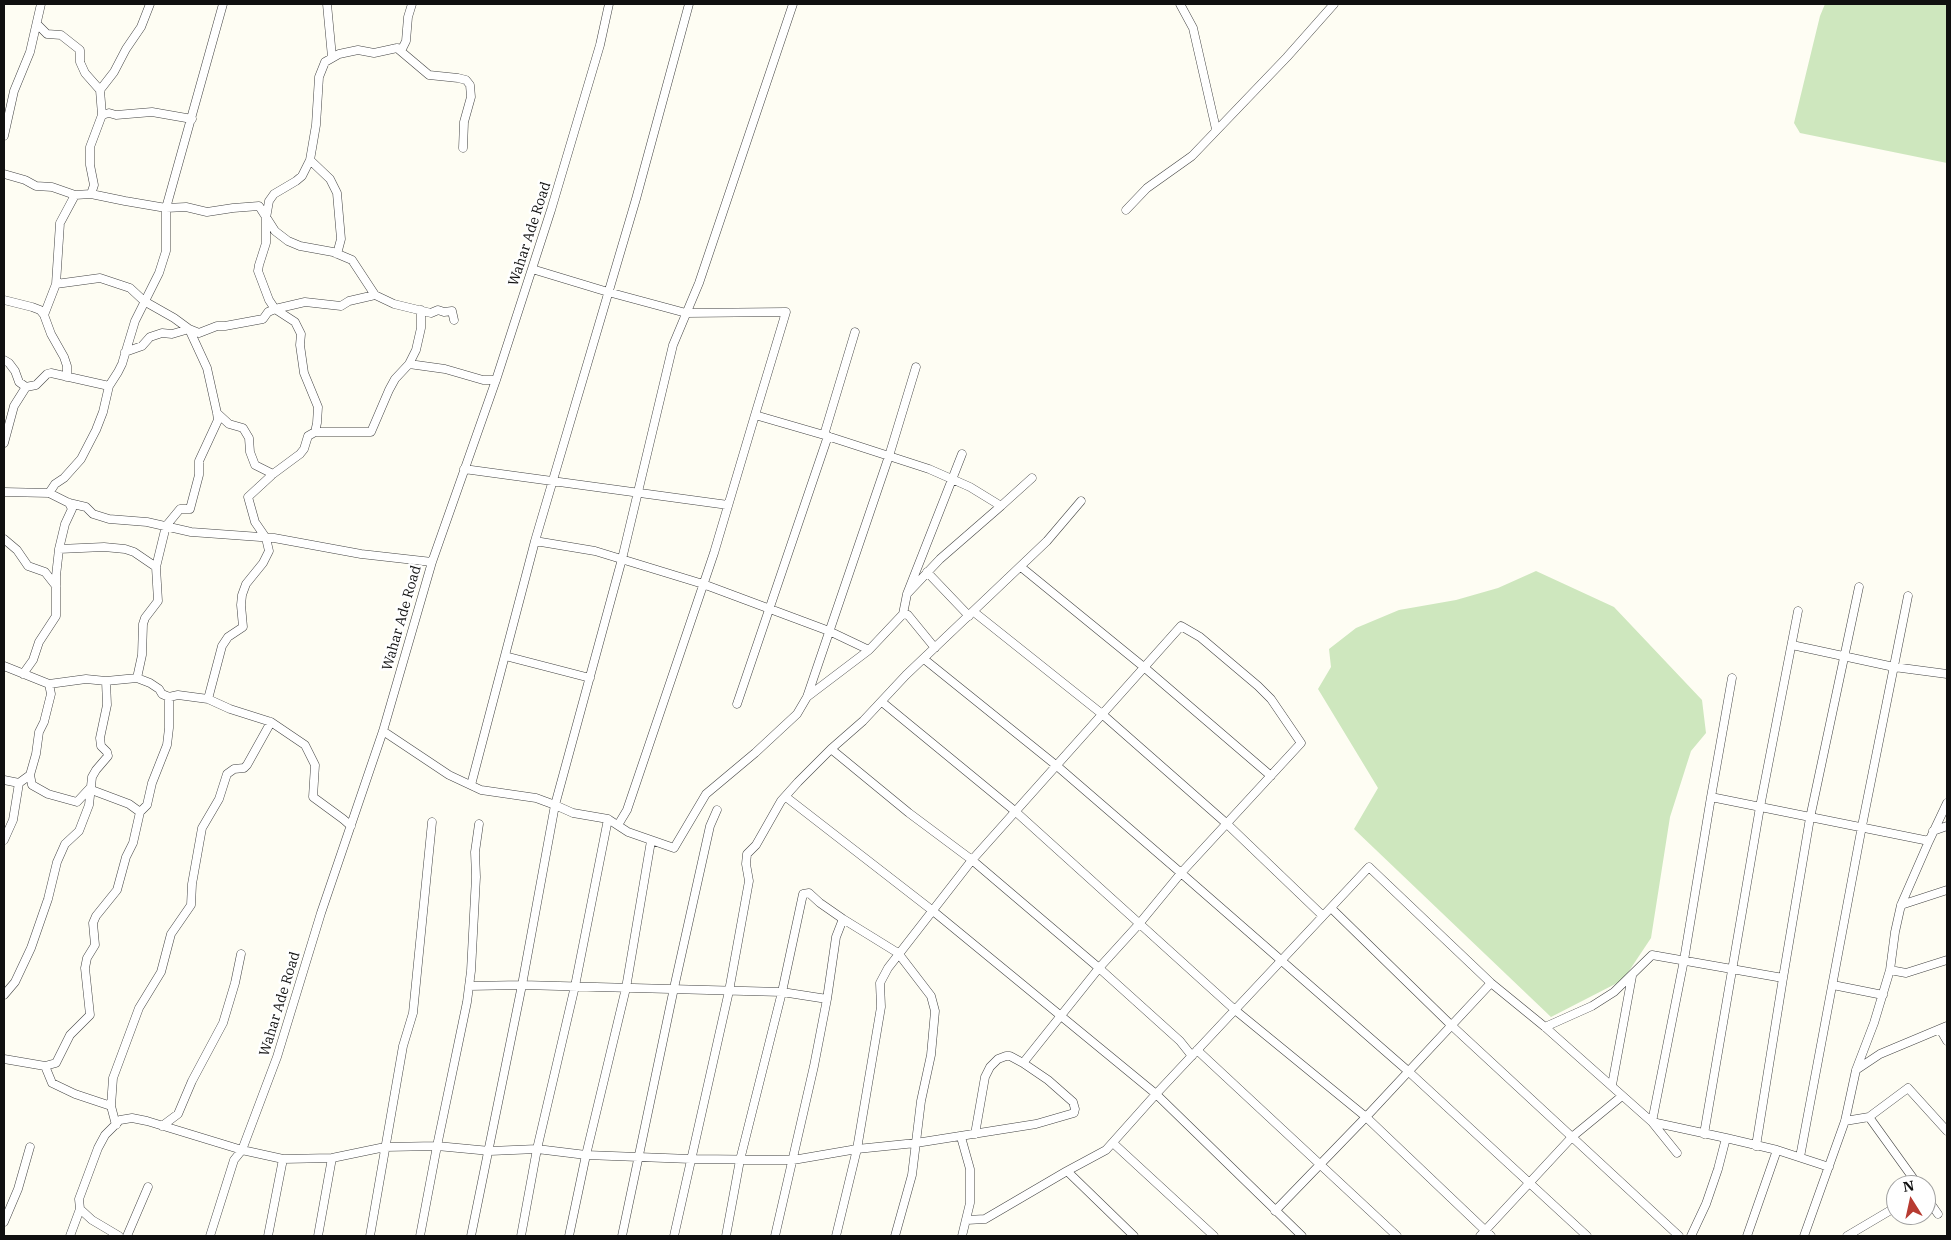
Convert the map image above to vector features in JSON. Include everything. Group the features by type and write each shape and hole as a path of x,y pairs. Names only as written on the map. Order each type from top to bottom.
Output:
{"street":[{"path":"4,136 14,92 30,52 41,4"},
{"path":"100,90 114,72 126,49 141,27 150,4"},
{"path":"48,493 55,484 74,468 96,430 103,412 109,386 118,372 135,321 159,274 166,251 166,208 223,4"},
{"path":"327,4 332,57"},
{"path":"315,432 318,408 304,373 300,346 301,334 295,322 275,309 264,291 258,271 258,265 266,243 266,218 269,201 274,194 302,176 310,160 316,124 319,77 325,62 332,57 358,50 374,53 398,48 402,50 406,41 408,17 412,4"},
{"name":"Wahar Ade Road","path":"210,1236 234,1160 242,1150 277,1057 321,913 383,731 432,562 496,380 532,268 600,45 610,4"},
{"path":"471,785 535,541 636,199 689,4"},
{"path":"471,1236 490,1151 555,804 622,559 673,345 699,283 793,4"},
{"path":"1180,4 1193,28 1216,130"},
{"path":"1126,210 1147,188 1192,156 1287,57 1334,4"},
{"path":"37,24 47,34 61,35 80,50 80,62 85,73 100,90 102,115 90,147 90,165 94,184 91,194"},
{"path":"398,48 428,75 458,78 466,80 470,85 471,97 464,122 463,148"},
{"path":"102,115 109,113 116,115 152,112 192,119"},
{"path":"310,160 330,179 337,193 341,239 337,254"},
{"path":"4,174 25,180 36,186 52,187 75,194 91,194 125,202 166,208 186,207 207,212 259,206 276,231 288,241 352,260 375,295 394,304 431,313 438,310 444,312 452,311 454,320"},
{"path":"44,315 56,284 60,223 75,194"},
{"path":"532,268 608,292 686,313 786,312 703,584 627,810 618,825"},
{"path":"56,284 100,278 130,288 144,301 189,329 199,333 217,326 263,319 268,312 275,309 306,302 341,306 349,301 375,295"},
{"path":"4,300 32,307 40,310 44,315 51,334 64,357 67,366 66,378"},
{"path":"208,699 222,646 228,637 243,627 242,595 246,584 263,563 269,551 266,538 255,522 248,496 300,454 304,449 308,436 315,432 371,432 389,390 395,379 409,364 419,340 421,310"},
{"path":"125,352 139,348 150,337 162,333 172,334 189,329"},
{"path":"137,678 142,655 143,624 149,612 158,601 156,567 166,526 180,509 190,509 199,475 199,461 218,420 207,368 189,329"},
{"path":"738,704 826,435 855,332"},
{"path":"4,360 15,370 19,382 26,387"},
{"path":"409,364 445,369 483,380 496,380"},
{"path":"383,731 449,775 482,790 536,798 555,804 573,813 608,818 628,832 674,848 706,794 755,753 797,714 807,697 889,456 916,367"},
{"path":"4,443 14,406 26,387 36,385 47,374 109,386"},
{"path":"217,413 229,424 243,428 249,438 250,452 255,465 273,474"},
{"path":"754,415 826,435 929,469 970,487 1001,506"},
{"path":"807,697 869,650 903,614 907,594 962,454"},
{"path":"464,469 728,505"},
{"path":"907,594 940,559 1032,478"},
{"path":"4,492 48,493 69,503 86,507 93,514 109,519 147,522 191,532 266,538 362,554 432,562"},
{"path":"674,1236 729,991 749,881 746,864 747,854 756,845 786,796 798,782 1020,567 1046,541 1081,500"},
{"path":"22,674 33,660 39,642 56,616 59,549 65,524 72,508 69,503"},
{"path":"4,539 18,550 28,566 45,572 56,586"},
{"path":"535,541 595,551 703,584 830,631 869,650"},
{"path":"59,549 109,547 125,549 134,552 156,567"},
{"path":"1020,567 1145,668 1271,776"},
{"path":"928,572 972,614 1102,714 1226,822 1324,916"},
{"path":"1756,1146 1810,818 1859,587"},
{"path":"1800,1157 1862,826 1908,596"},
{"path":"1704,1134 1760,807 1798,611"},
{"path":"903,614 908,615 935,648"},
{"path":"836,1236 857,1149 881,1007 880,982 898,953 972,860 1181,626 1200,637 1258,686 1271,699 1301,743 1226,822 1181,873 1139,924 1099,968 1023,1063"},
{"path":"1792,644 1894,667 1947,674"},
{"path":"505,656 590,678"},
{"path":"924,659 1057,766 1181,873 1408,1071 1587,1236"},
{"path":"4,666 50,684 86,679 106,681 137,678 150,683 159,689 162,694 169,697 178,695 208,699 271,722 305,746 315,765 313,798 351,826"},
{"path":"1652,1122 1684,960 1732,678"},
{"path":"4,995 14,982 31,948 48,899 57,862 65,844 79,832 89,806 90,789 94,773 108,756 101,746 100,738 107,705 106,681"},
{"path":"50,684 51,694 44,722 39,732 36,754 30,775 32,785 48,794 77,802 90,789"},
{"path":"4,1059 45,1066 56,1063 70,1035 90,1015 85,968 87,958 95,945 93,923 96,916 116,890 126,857 133,843 140,812 147,804 152,783 167,745 169,697"},
{"path":"882,702 1016,812 1235,1010 1366,1117 1486,1235 1529,1183 1572,1138 1622,1096"},
{"path":"116,1125 111,1106 113,1078 138,1008 161,972 171,934 191,905 192,884 202,828 219,799 227,774 234,769 244,768 247,765 271,722"},
{"path":"831,749 972,860 1099,968 1397,1236"},
{"path":"4,840 13,820 19,783 30,775"},
{"path":"4,780 19,783"},
{"path":"90,789 129,804 140,812"},
{"path":"786,796 933,911 1156,1094 1302,1236"},
{"path":"1711,797 1929,841"},
{"path":"1804,1236 1845,1121 1856,1070 1883,995 1890,970 1901,905 1947,803"},
{"path":"622,1236 674,988 710,826 716,810"},
{"path":"521,1236 537,1148 575,986 608,818"},
{"path":"370,1236 403,1046 413,1013 432,822"},
{"path":"420,1236 467,1002 476,877 475,852 479,824"},
{"path":"1934,831 1947,826"},
{"path":"569,1236 586,1154 626,988 651,841"},
{"path":"967,1220 985,1219 1067,1171 1095,1157 1113,1143 1194,1053 1369,868 1491,983 1545,1027 1652,1122 1677,1153"},
{"path":"1901,905 1947,890"},
{"path":"726,1236 740,1160 782,992 803,894 810,892 820,903 843,919 898,953 931,996 935,1011 931,1055 921,1101 912,1175 895,1236"},
{"path":"1331,908 1451,1025 1679,1236"},
{"path":"775,1236 794,1160 827,998 836,937 843,919"},
{"path":"162,1126 178,1114 192,1080 224,1023 241,954"},
{"path":"1545,1027 1592,1006 1614,992 1652,954 1783,978"},
{"path":"1890,970 1906,973 1947,960"},
{"path":"1612,1085 1632,976"},
{"path":"1275,1211 1491,983"},
{"path":"469,986 522,985 674,988 782,992 827,998"},
{"path":"1833,985 1883,995"},
{"path":"1856,1070 1880,1054 1944,1028 1947,1041"},
{"path":"70,1236 80,1209 79,1199 98,1148 105,1135 120,1120 132,1118 242,1150 283,1159 332,1158 385,1147 437,1146 490,1151 537,1148 586,1154 691,1159 794,1160 857,1149 961,1137 1036,1124 1074,1112 1073,1102 1048,1080 1023,1063 1010,1056 1006,1056 998,1059 990,1067 985,1077 975,1134"},
{"path":"45,1066 52,1083 75,1094 111,1106"},
{"path":"1845,1121 1869,1118 1908,1088 1947,1131"},
{"path":"1869,1118 1911,1175"},
{"path":"1652,1122 1777,1150 1829,1167"},
{"path":"961,1137 970,1169 970,1202 962,1236"},
{"path":"1691,1236 1709,1196 1726,1138"},
{"path":"1113,1143 1214,1236"},
{"path":"4,1222 18,1189 30,1148"},
{"path":"1747,1236 1777,1150"},
{"path":"318,1236 332,1158"},
{"path":"268,1236 283,1159"},
{"path":"1067,1171 1134,1236"},
{"path":"127,1236 148,1187"},
{"path":"80,1209 92,1220 119,1236"},
{"path":"1847,1236 1886,1213"}],"green space":[{"path":"1825,4 1947,4 1947,163 1800,133 1794,123 1820,16"},
{"path":"1536,571 1614,607 1702,700 1706,733 1691,751 1670,817 1651,938 1623,980 1551,1017 1354,829 1378,788 1318,689 1331,667 1329,649 1356,628 1399,610 1456,600 1498,588"}]}
